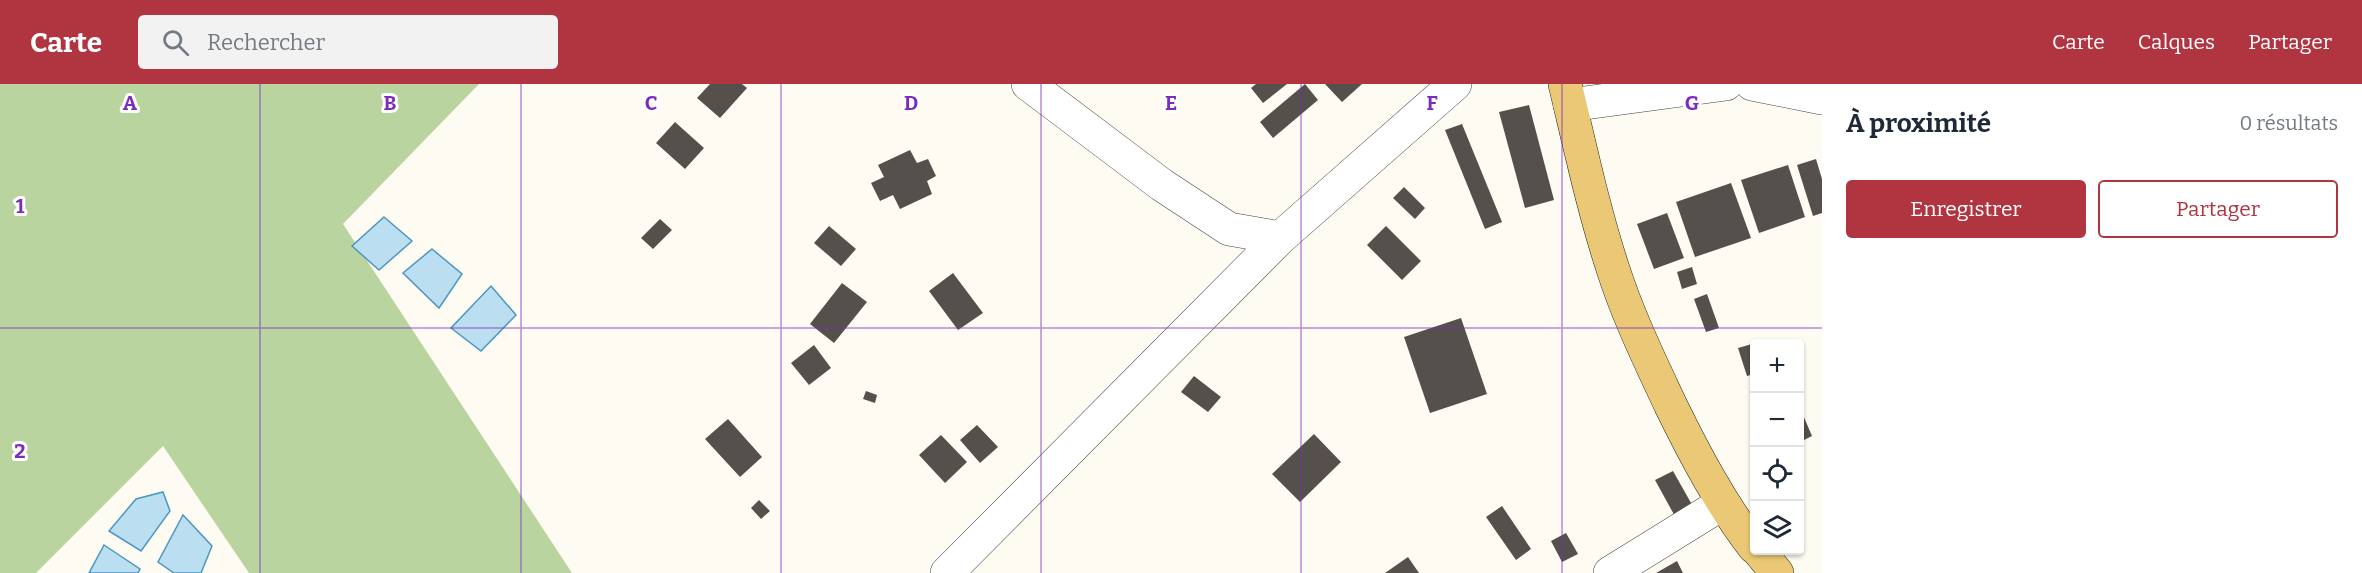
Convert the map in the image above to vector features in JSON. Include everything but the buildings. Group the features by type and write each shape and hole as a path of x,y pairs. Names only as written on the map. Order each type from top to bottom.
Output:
{"main road":[{"path":"1568,94 1610,259 1637,333 1684,433 1723,503 1750,540"},
{"path":"1762,555 1777,573"}],"street":[{"path":"1028,84 1162,185 1229,229 1280,238"},
{"path":"946,573 1280,238 1455,84"},
{"path":"1568,94 1726,84"},
{"path":"1752,84 1822,98"},
{"path":"1610,573 1723,503"}],"green space":[{"path":"0,84 479,84 343,224 572,573 249,573 163,446 36,573 0,573"}],"water":[{"path":"384,217 412,241 379,270 352,246"},
{"path":"432,249 462,274 439,308 403,273"},
{"path":"491,286 516,315 481,351 451,328"},
{"path":"163,492 170,511 141,551 109,531 136,499"},
{"path":"183,515 212,546 201,573 174,573 158,562"},
{"path":"104,545 140,569 138,573 89,573"}]}
